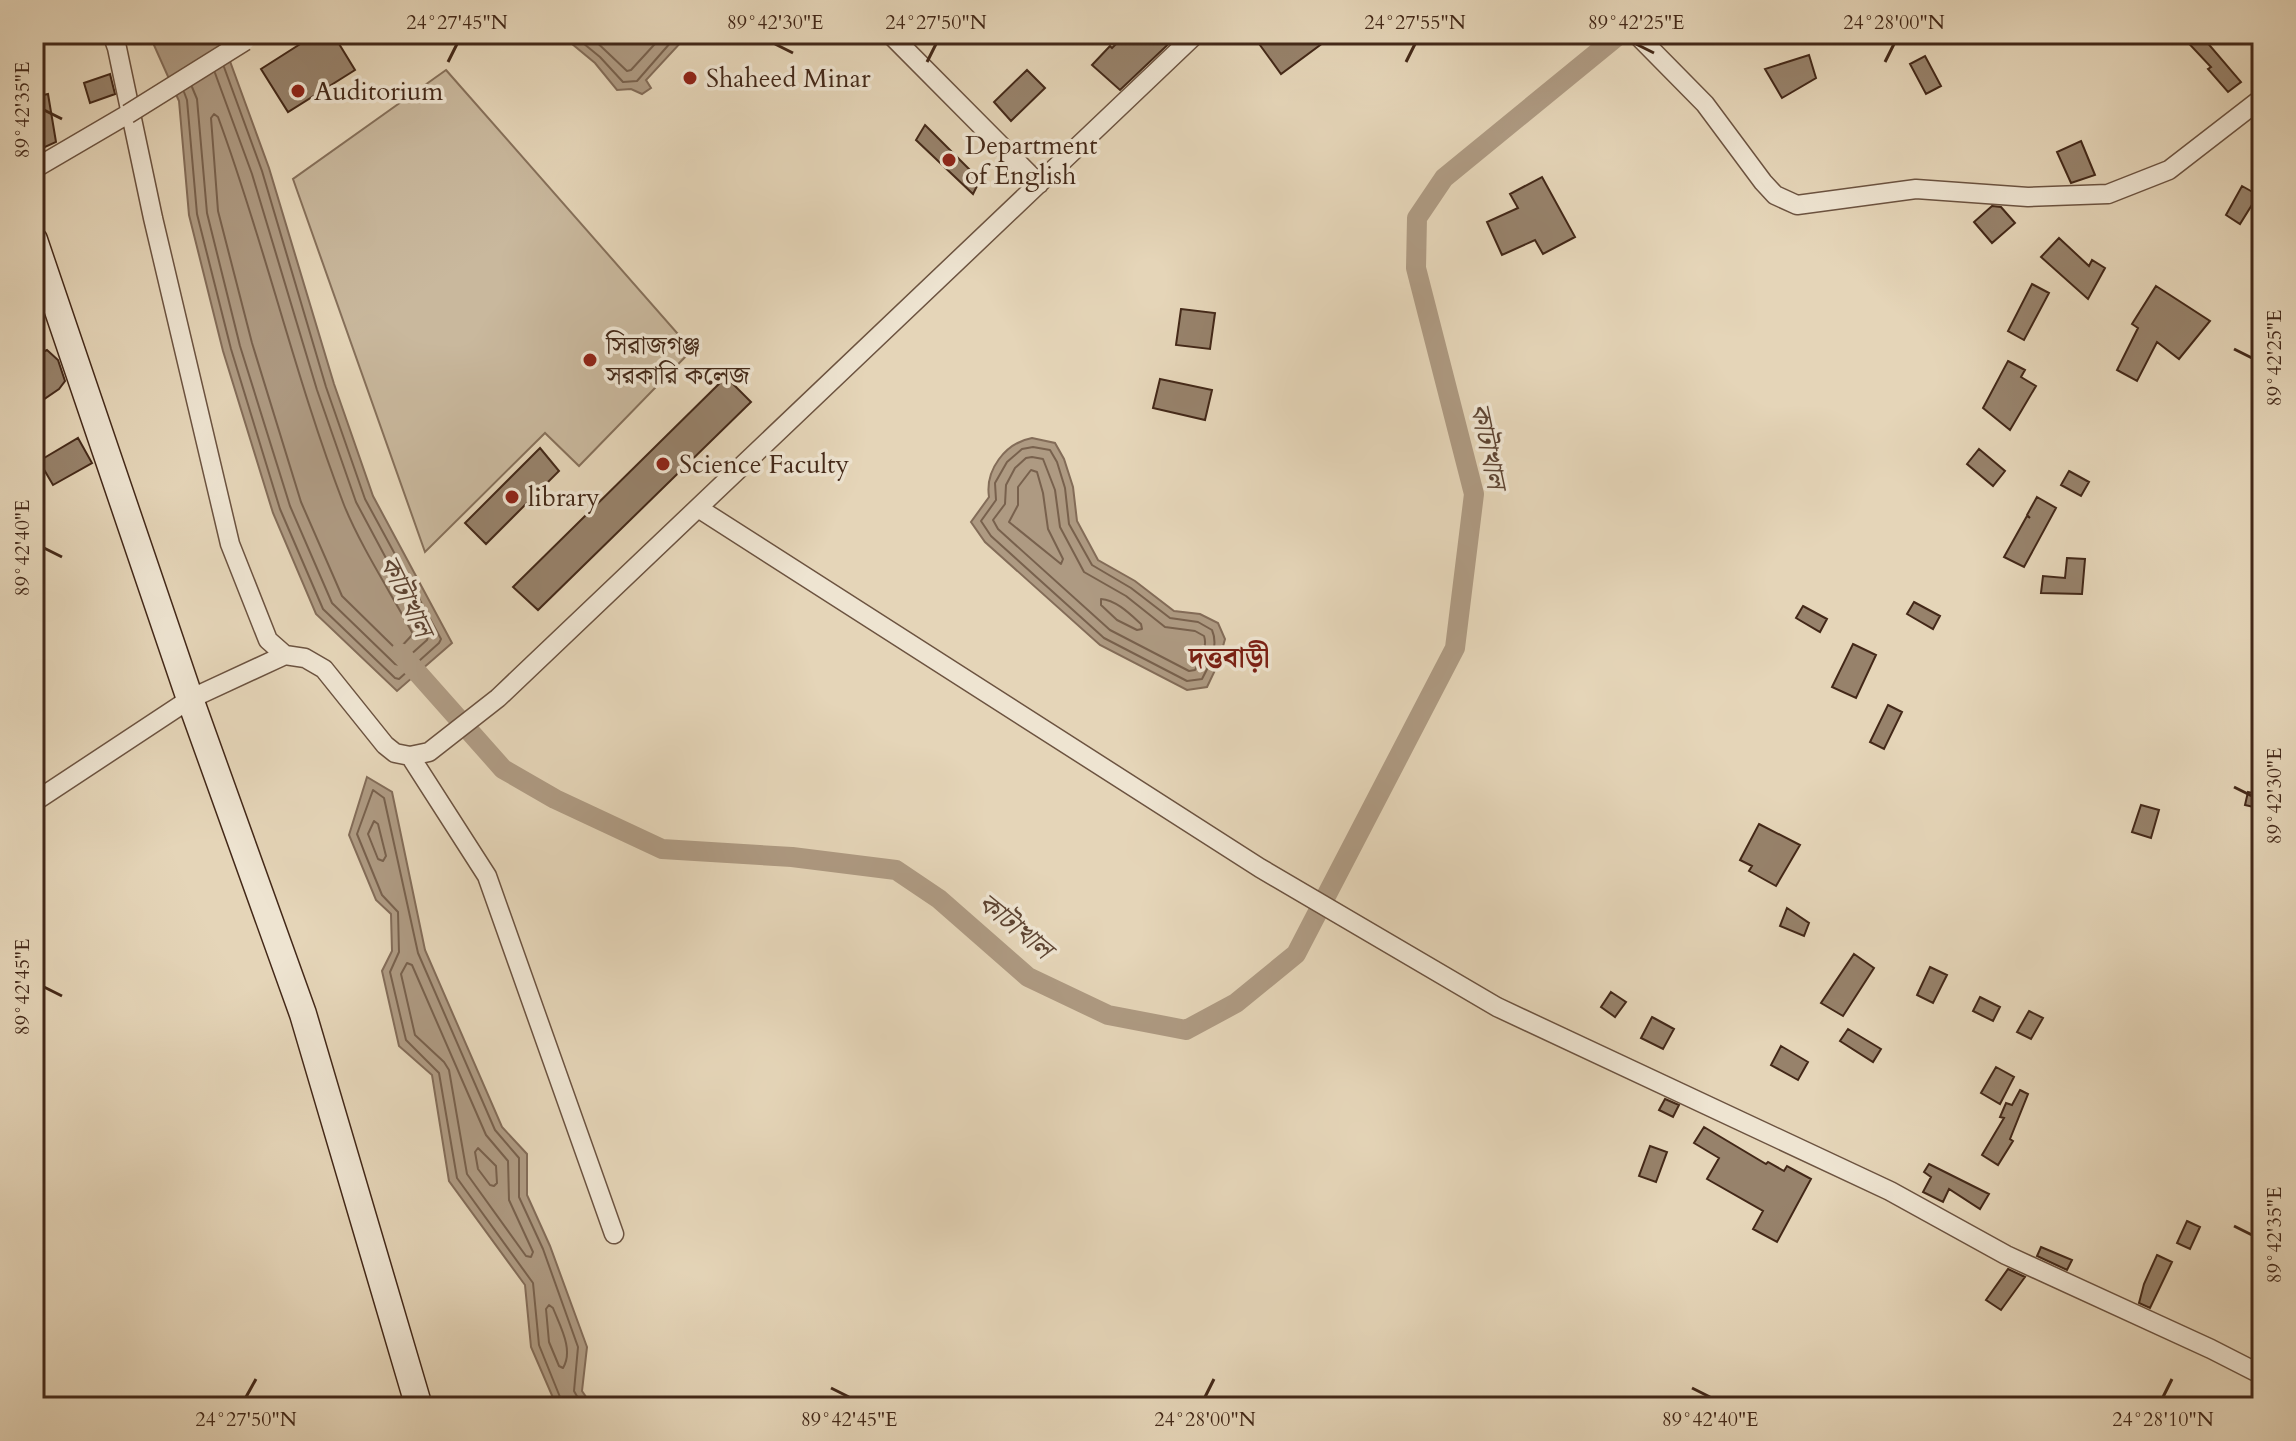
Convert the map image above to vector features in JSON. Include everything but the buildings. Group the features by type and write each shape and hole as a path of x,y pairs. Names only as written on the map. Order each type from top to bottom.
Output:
{"street":[{"path":"112,34 230,544 268,640 285,655 305,658 324,669 385,745 395,753 410,756 429,752 498,698 1196,34"},
{"path":"890,34 1039,184"},
{"path":"1636,34 1705,104 1775,195 1797,205 1916,189 2028,197 2108,194 2169,170 2262,98"},
{"path":"34,169 256,36"},
{"path":"34,240 190,699 303,1014 419,1407"},
{"path":"698,508 1260,868 1497,1007 1890,1191 2006,1255 2262,1375"},
{"path":"34,802 190,699 285,655"},
{"path":"410,756 487,876 614,1234"}],"shaded area":[{"path":"446,70 692,350 579,466 545,433 425,552 293,179"}],"water":[{"path":"149,34 220,34 269,168 334,384 373,496 452,643 397,691 316,614 273,513 223,351 189,215 179,101"},
{"path":"560,34 709,34 692,41 683,40 646,80 651,88 642,94 631,89 617,90 595,63"},
{"path":"1032,438 1055,443 1064,459 1073,487 1077,521 1098,560 1135,581 1174,611 1200,614 1218,623 1225,639 1207,687 1187,690 1100,645 985,542 971,522 989,497 990,477 994,468 1005,452"},
{"path":"367,777 392,792 425,950 502,1127 527,1154 527,1195 550,1246 587,1347 582,1391 593,1407 557,1407 531,1347 525,1285 449,1181 432,1075 399,1046 382,971 392,951 391,914 376,900 349,835"}],"waterway":[{"name":"কাটাখাল","path":"400,653 503,769 555,799 662,849 792,857 896,870 939,899 1028,977 1108,1015 1186,1030 1236,1003 1296,954 1455,648 1474,494 1416,268 1417,218 1444,178 1620,34"}],"place":[{"name":"Shaheed Minar","path":"690,78"},
{"name":"Auditorium","path":"298,91"},
{"name":"Department of English","path":"949,160"},
{"name":"সিরাজগঞ্জ সরকারি কলেজ","path":"590,360"},
{"name":"Science Faculty","path":"663,464"},
{"name":"library","path":"512,497"}],"district":[{"name":"দত্তবাড়ী","path":"1229,658"}]}
